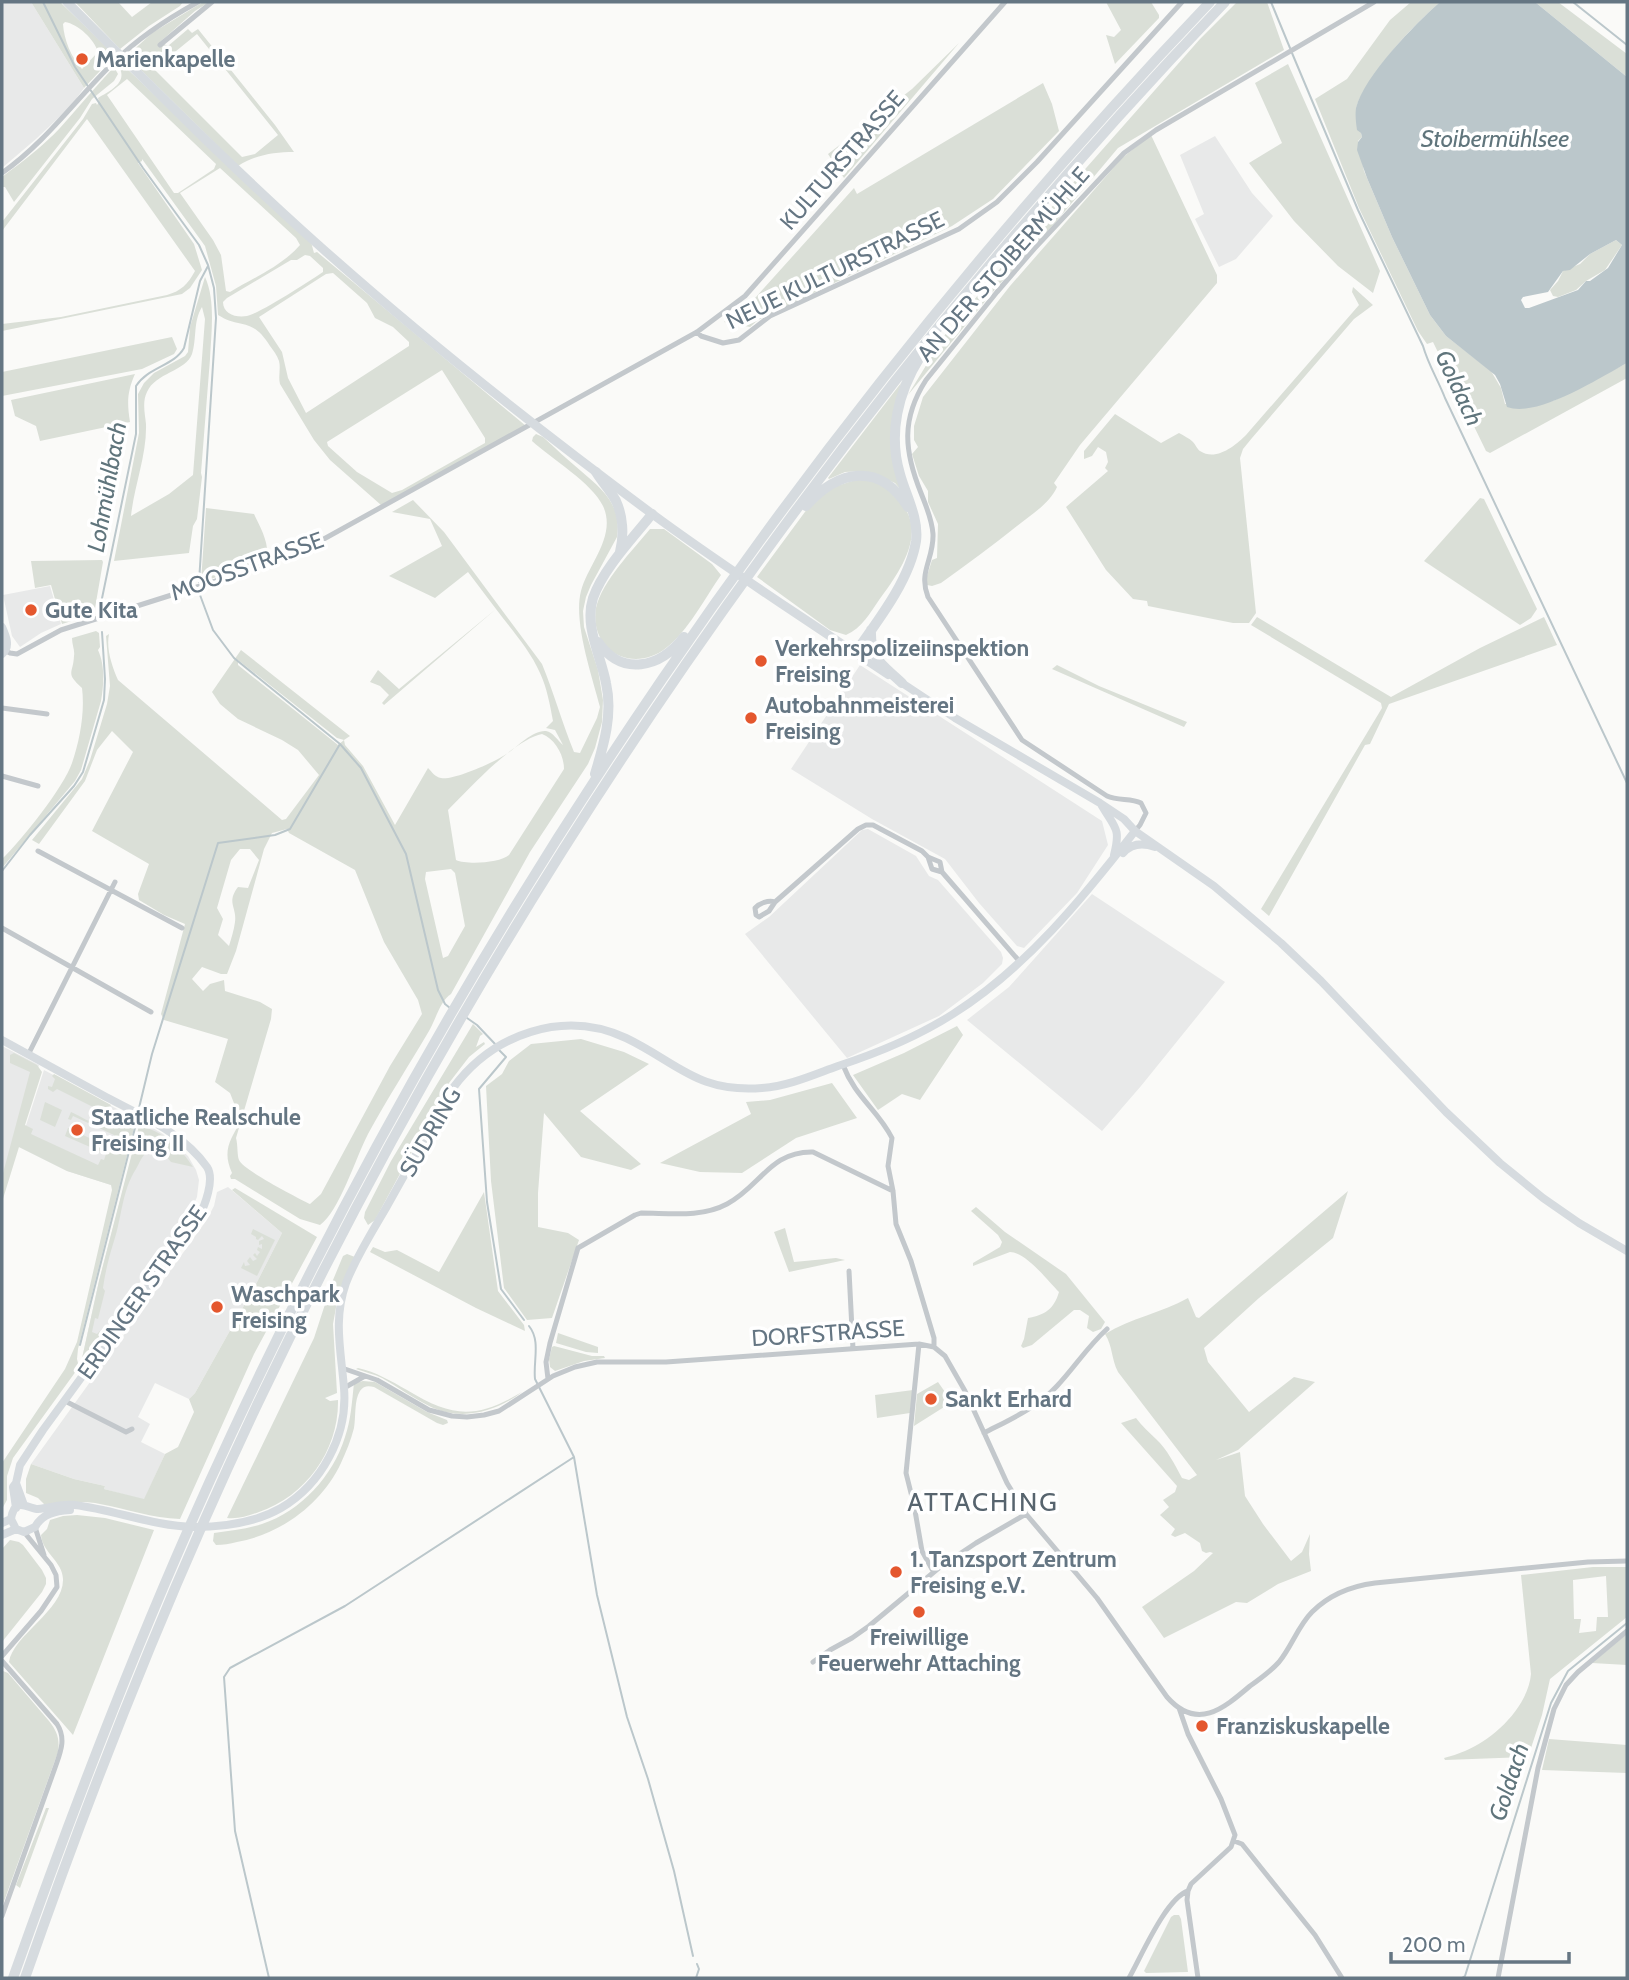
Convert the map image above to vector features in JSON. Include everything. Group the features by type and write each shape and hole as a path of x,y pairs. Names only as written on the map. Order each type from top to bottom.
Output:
{"highway":[{"path":"13,1978 95,1752 156,1604 229,1439 333,1228 453,1011 523,894 592,783 699,623 816,464 908,347 1064,162 1210,2"},
{"path":"25,1978 105,1759 166,1608 260,1399 412,1106 532,900 658,705 789,519 871,411 940,324 1120,114 1224,2"},
{"path":"855,653 898,587 916,542 911,504 895,450 895,424 909,376 919,358 937,336 940,324"},
{"path":"596,472 619,508 622,542 619,555"},
{"path":"789,519 829,485 844,478 860,476 876,478 887,484 897,492 912,513"},
{"path":"592,783 609,714 607,684 590,617 593,598 619,555 652,514"},
{"path":"594,637 605,653 619,662 636,665 653,663 678,645 690,629 699,623"},
{"path":"871,629 873,653 902,683"}],"main road":[{"path":"67,2 232,166 314,242 523,415 652,514 759,588 965,724 1100,803 1214,886 1288,950 1342,1002 1455,1120 1521,1182 1579,1223 1627,1251"},
{"path":"2,627 7,640 4,649"},
{"path":"1100,803 1117,831 1112,861"},
{"name":"SÜDRING","path":"84,1508 165,1524 193,1527 228,1525 251,1521 273,1512 301,1494 311,1483 330,1457 338,1435 344,1404 338,1314 348,1279 453,1088 466,1072 495,1047 529,1032 552,1027 593,1028 625,1038 702,1081 737,1089 782,1086 884,1050 927,1029 981,995 1020,962 1073,906 1135,831"},
{"path":"1112,861 1126,849 1142,844 1153,845 1165,852"},
{"name":"ERDINGER STRASSE","path":"2,1040 166,1130 192,1149 209,1180 208,1196 198,1218 20,1465 16,1483 20,1506"},
{"path":"2,1524 11,1519 20,1506 35,1509 76,1505 84,1508"},
{"path":"2,1535 20,1530 30,1531 52,1513 84,1508"},
{"path":"35,1509 36,1524"},
{"path":"11,1519 20,1530"}],"street":[{"path":"2,173 38,143 136,42 170,17 198,2"},
{"path":"160,45 212,2"},
{"name":"KULTURSTRASSE","path":"697,332 745,296 1005,2"},
{"name":"NEUE KULTURSTRASSE","path":"557,411 697,332 701,336 723,342 739,340 770,316 959,229 997,202 1037,162 1182,2"},
{"name":"AN DER STOIBERMÜHLE","path":"1135,831 1146,813 1143,805 1137,801 1116,800 1107,796 1025,743 926,594 923,580 932,549 932,526 908,456 909,416 917,394 926,380 997,292 1124,153 1156,130 1374,2"},
{"name":"MOOSSTRASSE","path":"4,649 13,654 22,652 52,633 304,550 557,411"},
{"path":"2,708 47,714"},
{"path":"2,776 38,786"},
{"path":"775,902 858,829 866,825 873,825 922,851 932,869 942,872"},
{"path":"38,851 182,928"},
{"path":"928,858 940,862 942,872 1020,962"},
{"path":"28,1055 115,882"},
{"path":"2,928 151,1012"},
{"path":"843,1065 854,1088 892,1138 887,1164 896,1224 914,1269 934,1338 934,1347"},
{"path":"548,1379 545,1362 578,1248 635,1215 693,1213 715,1209 735,1199 783,1158 800,1152 813,1152 893,1191"},
{"path":"849,1271 853,1349"},
{"path":"984,1433 1044,1399 1091,1343 1107,1329"},
{"path":"919,1344 905,1474 914,1505 922,1551 933,1571"},
{"name":"DORFSTRASSE","path":"342,1368 377,1380 429,1410 456,1417 476,1417 499,1411 548,1379 575,1367 604,1362 667,1362 919,1344 934,1347 945,1356 956,1374 1007,1483 1026,1514 1091,1591 1153,1679 1178,1708 1228,1814 1235,1833 1234,1840"},
{"path":"344,1388 365,1376"},
{"name":"ERDINGER STRASSE","path":"65,1401 126,1432 132,1429"},
{"path":"813,1662 869,1626 933,1571 1026,1514"},
{"path":"2,1916 63,1740 57,1724 2,1659 57,1587 56,1575 44,1555 36,1524"},
{"path":"20,1530 44,1555"},
{"path":"1178,1708 1198,1715 1215,1712 1231,1703 1274,1667 1305,1620 1324,1602 1353,1588 1375,1583 1588,1562 1627,1561"},
{"path":"1497,1978 1538,1768 1554,1709 1566,1685 1578,1672 1627,1632"},
{"path":"1198,1978 1188,1891 1191,1884 1225,1853 1234,1840 1241,1844 1315,1935 1342,1978"},
{"path":"1129,1978 1163,1916 1180,1895 1188,1891"},
{"path":"1173,1902 1188,1905"}],"shaded area":[{"path":"2,2 31,2 84,88 70,107 2,168"},
{"path":"31,2 60,2 115,55 84,88","holes":["70,23 89,37 98,52 82,69 71,54 65,36 63,24"]},
{"path":"75,2 118,2 132,17 152,2 183,2 120,49"},
{"path":"203,2 209,2 160,42 168,46 188,29 192,33 198,29 294,152 265,155 238,166 127,56 152,33","holes":["197,34 278,135 255,154 242,157 154,69"]},
{"path":"1106,2 1151,2 1159,15 1115,64 1106,35 1114,37 1121,30"},
{"path":"1237,2 1267,2 1284,50 1118,148 996,288 908,395 944,336 1049,210 1200,39"},
{"path":"1411,2 1440,2 1392,52 1360,97 1357,113 1362,137 1358,141 1364,171 1430,315 1446,336 1491,371 1501,388 1505,404 1553,401 1627,363 1627,378 1490,453 1486,451 1433,342 1427,344 1418,331 1359,208 1315,99 1347,79 1390,20"},
{"path":"1535,2 1558,2 1627,54 1627,77"},
{"path":"959,43 844,178 828,154 912,89"},
{"path":"120,62 311,242 314,253 317,252 526,426 381,505 330,460 314,440 280,384 279,361 263,337 252,327 218,315 216,286 205,246 142,159 138,163 194,244 202,270 190,288 182,294 2,331 2,324 61,317 167,295 184,286 195,271 87,119 2,231 2,222 92,104 97,105 98,98 118,84 121,75 117,64","holes":["127,79 216,164 214,169 174,193 107,95","220,168 296,238 300,245 267,271 230,292 226,291 221,255 180,193","305,255 310,256 323,268 323,272 253,314 239,316 225,310 223,302 227,298 291,260","333,273 367,303 375,318 393,327 409,342 409,346 306,413 288,378 282,352 259,317 326,274","442,370 485,438 485,443 392,493 357,472 328,446 327,442"]},
{"path":"1288,64 1380,271 1373,293 1338,266 1294,221 1249,163 1282,143 1255,83"},
{"path":"114,67 118,74 114,81 92,99 14,202 5,187 2,187 2,177 53,135"},
{"path":"1043,83 1059,131 993,199 952,226 758,320 750,327 724,322 756,297 854,188 857,194"},
{"path":"1151,135 1217,275 1217,283 1080,445 1054,483 1057,487 1045,503 941,583 927,585 926,579 932,560 937,558 938,524 928,502 928,491 919,476 912,454 918,447 914,440 914,426 923,397 1010,286 1122,158"},
{"path":"1215,136 1252,193 1273,216 1236,259 1219,267 1195,219 1204,214 1180,155"},
{"path":"1616,240 1622,245 1605,270 1576,290 1558,297 1553,296 1550,290 1563,271 1580,264 1590,254"},
{"path":"205,277 211,296 211,339 202,477 197,519 193,526 189,553 114,561 139,433 138,394 154,373 185,356 188,352 190,327","holes":["202,307 205,319 193,475 169,494 131,516 144,447 145,396 157,380 189,360 197,318"]},
{"path":"1353,287 1373,305 1354,319 1252,438 1240,458 1256,613 1249,623 1233,623 1148,606 1147,601 1133,599 1106,570 1066,507 1108,471 1105,468 1108,462 1106,452 1098,447 1092,456 1084,459 1084,451 1115,414 1161,443 1179,433 1206,454 1213,455 1231,447 1246,435 1359,305 1352,292"},
{"path":"172,337 177,349 174,354 142,369 2,396 2,372"},
{"path":"135,374 128,398 130,422 40,441 36,426 15,416 11,400"},
{"path":"901,383 891,428 906,496 895,483 862,471 845,472 829,479 828,478"},
{"path":"536,434 543,437 597,485 609,499 617,516 617,537 591,585 583,611 584,627 598,670 603,700 602,722 588,764 530,852 451,994 441,1006 375,1121 334,1209 320,1225 300,1219 231,1179 228,1152 231,1140 241,1121 230,1093 215,1082 228,1039 164,1020 161,1014 185,924 139,900 138,894 149,864 92,831 133,752 112,731 97,750 85,781 39,844 32,840 82,779 90,760 110,686 106,636 109,634 109,651 118,680 282,820 286,819 319,775 298,750 238,719 220,704 212,692 241,650 350,736 344,740 345,745 363,766 395,825 428,768 437,777 447,778 475,770 508,753 448,810 456,860 483,862 505,858 564,769 558,748 542,734 530,738 512,750 531,736 541,731 551,733 563,745 555,730 546,728 553,721 536,664 468,572 435,598 389,576 442,546 430,519 392,512 413,500 444,532 542,664 574,752 580,753 600,707 584,649 579,604 581,591 604,539 606,517 598,497 532,441","holes":["238,660 337,738 344,740 338,745 238,665","287,829 289,833 355,870 384,942 418,1000 422,1014 390,1066 321,1194 310,1204 260,1177 238,1158 236,1138 272,1009 260,1002 225,991 224,980 210,984 203,991 192,979 202,967 227,974 236,951 264,849 272,833","240,849 250,849 259,860 248,888 238,887 233,897 235,922 229,946 218,935 223,919 217,908 231,860","451,869 455,873 465,926 448,956 443,958 425,879 426,872"]},
{"path":"861,478 884,486 901,503 909,515 911,540 901,566 887,590 861,624 846,635 830,630 757,577 813,501 825,490"},
{"path":"1480,498 1484,499 1537,609 1531,618 1520,625 1424,561"},
{"path":"206,508 254,514 266,541 267,558 201,582"},
{"path":"650,529 664,529 712,564 721,575 674,641 653,656 628,658 616,654 599,636 596,608 611,577"},
{"path":"102,560 94,614 62,624 51,585 35,588 31,561"},
{"name":"Gute Kita","path":"50,586 61,624 20,647 12,636 3,595"},
{"path":"496,609 384,705 382,703 389,695 380,686 370,682 378,670 399,689"},
{"path":"1257,617 1391,697 1480,648 1544,617 1557,645 1389,704 1370,744 1365,745 1269,916 1261,909 1382,708 1381,703 1251,625"},
{"path":"96,631 99,633 98,650 103,668 103,688 81,770 75,781 2,868 2,859 41,813 72,763 83,707 82,688 71,673 74,654 72,638"},
{"path":"860,665 1102,821 1108,845 1077,893 1024,948 1017,946 945,859 872,819 791,769"},
{"path":"1057,665 1099,686 1187,722 1184,727 1052,669"},
{"path":"868,829 916,856 929,876 938,880 1001,952 1003,958 1002,964 983,983 939,1016 847,1058 745,934 769,917 862,830"},
{"path":"1092,894 1225,982 1102,1131 967,1020 1009,987"},
{"path":"473,1024 483,1034 476,1047 484,1042 485,1044 469,1057 449,1083 375,1220 368,1225 364,1218 365,1212 391,1161"},
{"path":"957,1026 963,1035 920,1100 902,1094 878,1110 853,1075"},
{"path":"581,1039 624,1052 649,1064 580,1111 641,1164 631,1170 581,1157 544,1113 538,1227 568,1233 579,1240 552,1318 527,1320 504,1288 491,1181 486,1086 502,1074 509,1061 531,1044"},
{"path":"2,1046 39,1065 2,1189"},
{"path":"14,1053 37,1065 42,1072 25,1125 33,1129 31,1134 98,1165 106,1154 65,1136 68,1128 113,1149 115,1144 111,1142 114,1135 73,1116 71,1120 68,1119 71,1112 101,1124 110,1122 124,1112 136,1120 78,1349 79,1367 13,1458 7,1476 7,1500 2,1509 2,1463 65,1369 77,1342 112,1190 111,1185 67,1171 19,1147 2,1202 2,1177 30,1072 10,1063 10,1055"},
{"name":"Staatliche Realschule Freising II","path":"44,1070 134,1118 111,1185 67,1171 19,1147"},
{"path":"54,1074 111,1105 105,1115 98,1115 101,1111 57,1089 53,1092 48,1089 48,1086 52,1087"},
{"path":"832,1083 857,1118 796,1138 742,1173 700,1172 660,1163 751,1114 746,1102 770,1100"},
{"path":"45,1102 62,1110 55,1127 40,1120"},
{"path":"141,1121 163,1134 188,1156 199,1180 197,1197 189,1215 81,1363 99,1281"},
{"path":"139,1126 155,1131 170,1141 193,1167 171,1162 163,1154 150,1151 142,1158 131,1177 106,1271 103,1288 105,1291 98,1319 95,1318 92,1332 103,1333 81,1363 99,1281"},
{"path":"228,1187 282,1233 195,1393 189,1399 155,1383 138,1417 150,1424 141,1442 165,1454 144,1500 31,1464 206,1221 214,1206 217,1192"},
{"path":"235,1188 317,1237 254,1354 180,1519 93,1503 45,1505 38,1498 26,1493 26,1479 31,1464 74,1479 105,1486 104,1489 144,1499 165,1454 178,1447 194,1412 189,1399 195,1393 282,1233 232,1190"},
{"path":"1348,1191 1333,1238 1259,1298 1204,1348 1208,1362 1249,1412 1294,1377 1315,1382 1238,1450 1216,1460 1240,1452 1245,1496 1291,1561 1302,1552 1310,1534 1311,1571 1278,1584 1247,1603 1236,1602 1164,1638 1142,1607 1194,1571 1213,1553 1202,1551 1200,1543 1185,1533 1175,1537 1171,1535 1175,1529 1160,1515 1169,1507 1163,1500 1175,1492 1177,1486 1121,1423 1136,1418 1164,1447 1182,1478 1189,1480 1197,1475 1118,1372 1105,1334 1188,1298 1196,1317 1199,1318"},
{"path":"484,1192 498,1291 524,1325 525,1331 370,1252 373,1247 385,1252 397,1250 439,1272"},
{"path":"976,1207 1005,1232 1066,1274 1105,1322 1101,1329 1093,1332 1087,1328 1089,1316 1080,1310 1074,1310 1032,1345 1023,1348 1021,1346 1028,1318 1048,1310 1059,1292 1030,1262 1016,1253 1010,1252 973,1266 973,1263 1000,1247 1002,1242 998,1235 971,1211"},
{"path":"785,1228 794,1262 836,1258 845,1260 789,1272 774,1232"},
{"path":"253,1229 275,1240 257,1276 241,1268 244,1262 245,1266 250,1265 247,1261 250,1257 253,1261 257,1259 253,1255 255,1253 257,1256 260,1252 258,1247 262,1249 259,1241 264,1239 262,1236 256,1239 251,1234"},
{"path":"347,1254 355,1257 339,1291 333,1324 337,1393 325,1398 330,1401 338,1400 337,1419 326,1453 305,1483 276,1505 243,1517 227,1518 314,1338 333,1280 343,1256"},
{"path":"558,1333 598,1347 598,1353 556,1343"},
{"path":"554,1346 605,1358 584,1361 555,1371 550,1367 549,1359"},
{"path":"356,1369 377,1374 438,1406 464,1412 491,1407 522,1392 501,1405 478,1413 453,1413 429,1406 382,1378"},
{"path":"375,1382 427,1412 447,1420 448,1423 437,1423 374,1387 363,1388 357,1399 350,1441 333,1478 323,1492 298,1515 269,1532 234,1543 216,1545 213,1541 214,1533 250,1527 276,1518 314,1490 340,1451 349,1424 354,1383"},
{"path":"938,1382 952,1402 914,1426 917,1394"},
{"path":"913,1390 910,1413 877,1418 875,1395"},
{"path":"77,1515 105,1518 154,1530 73,1735 9,1662 19,1642 56,1601 61,1590 62,1573 45,1547 41,1535 50,1520"},
{"path":"10,1540 23,1545 42,1570 46,1584 2,1642 2,1549"},
{"path":"1593,1567 1627,1567 1627,1617 1550,1679 1528,1757 1445,1760 1444,1758 1487,1739 1508,1720 1524,1698 1531,1674 1521,1575","holes":["1606,1576 1608,1617 1597,1617 1596,1631 1579,1633 1581,1619 1574,1619 1573,1580"]},
{"path":"1627,1634 1627,1665 1592,1663"},
{"path":"3,1671 8,1673 49,1721 59,1743 2,1907"},
{"path":"1549,1739 1627,1745 1627,1773 1542,1770"},
{"path":"46,1808 49,1808 20,1888 16,1885"},
{"path":"1174,1915 1179,1915 1181,1919 1188,1972 1146,1973 1144,1971"}],"water":[{"name":"Stoibermühlsee","path":"1440,2 1535,2 1627,77 1627,363 1568,395 1535,407 1507,407 1495,375 1446,336 1430,315 1392,237 1357,150 1362,137 1357,130 1356,108 1361,95 1392,51","holes":["1616,240 1622,245 1608,268 1586,281 1578,290 1525,308 1521,300 1523,297 1548,292 1563,271 1570,270 1590,254"]}],"waterway":[{"name":"Lohmühlbach","path":"43,2 75,67 199,245 208,265 214,288 216,318 199,582"},
{"name":"Goldach","path":"1271,2 1290,48"},
{"path":"1573,2 1627,45"},
{"name":"Goldach","path":"1292,53 1358,210 1627,783"},
{"name":"Lohmühlbach","path":"100,614 136,434 136,386 147,375 174,359 184,348 200,281 208,266"},
{"path":"200,595 213,630 234,658 340,744 361,768 406,854 438,990 450,1008"},
{"name":"Lohmühlbach","path":"2,871 83,772 104,700 102,632"},
{"path":"139,1108 152,1054 218,843 275,835 290,829 340,744"},
{"path":"467,1018 496,1045"},
{"path":"499,1050 506,1057 479,1089 487,1202 501,1289 524,1320"},
{"path":"80,1345 137,1120"},
{"path":"529,1326 536,1345 535,1379 574,1457 597,1595 627,1717 674,1871 693,1956"},
{"path":"269,1978 235,1831 224,1677 230,1668 345,1606 574,1457"},
{"name":"Goldach","path":"1462,1978 1465,1976 1551,1703 1568,1671 1627,1623"},
{"path":"696,1978 699,1969 697,1964"}],"place":[{"name":"Marienkapelle","path":"82,59"},
{"name":"Gute Kita","path":"31,610"},
{"name":"Verkehrspolizeiinspektion Freising","path":"761,661"},
{"name":"Autobahnmeisterei Freising","path":"751,718"},
{"name":"Staatliche Realschule Freising II","path":"77,1130"},
{"name":"Waschpark Freising","path":"217,1307"},
{"name":"Sankt Erhard","path":"931,1399"},
{"name":"1. Tanzsport Zentrum Freising e.V.","path":"896,1572"},
{"name":"Freiwillige Feuerwehr Attaching","path":"919,1612"},
{"name":"Franziskuskapelle","path":"1202,1726"}],"district":[{"name":"ATTACHING","path":"983,1502"}]}
